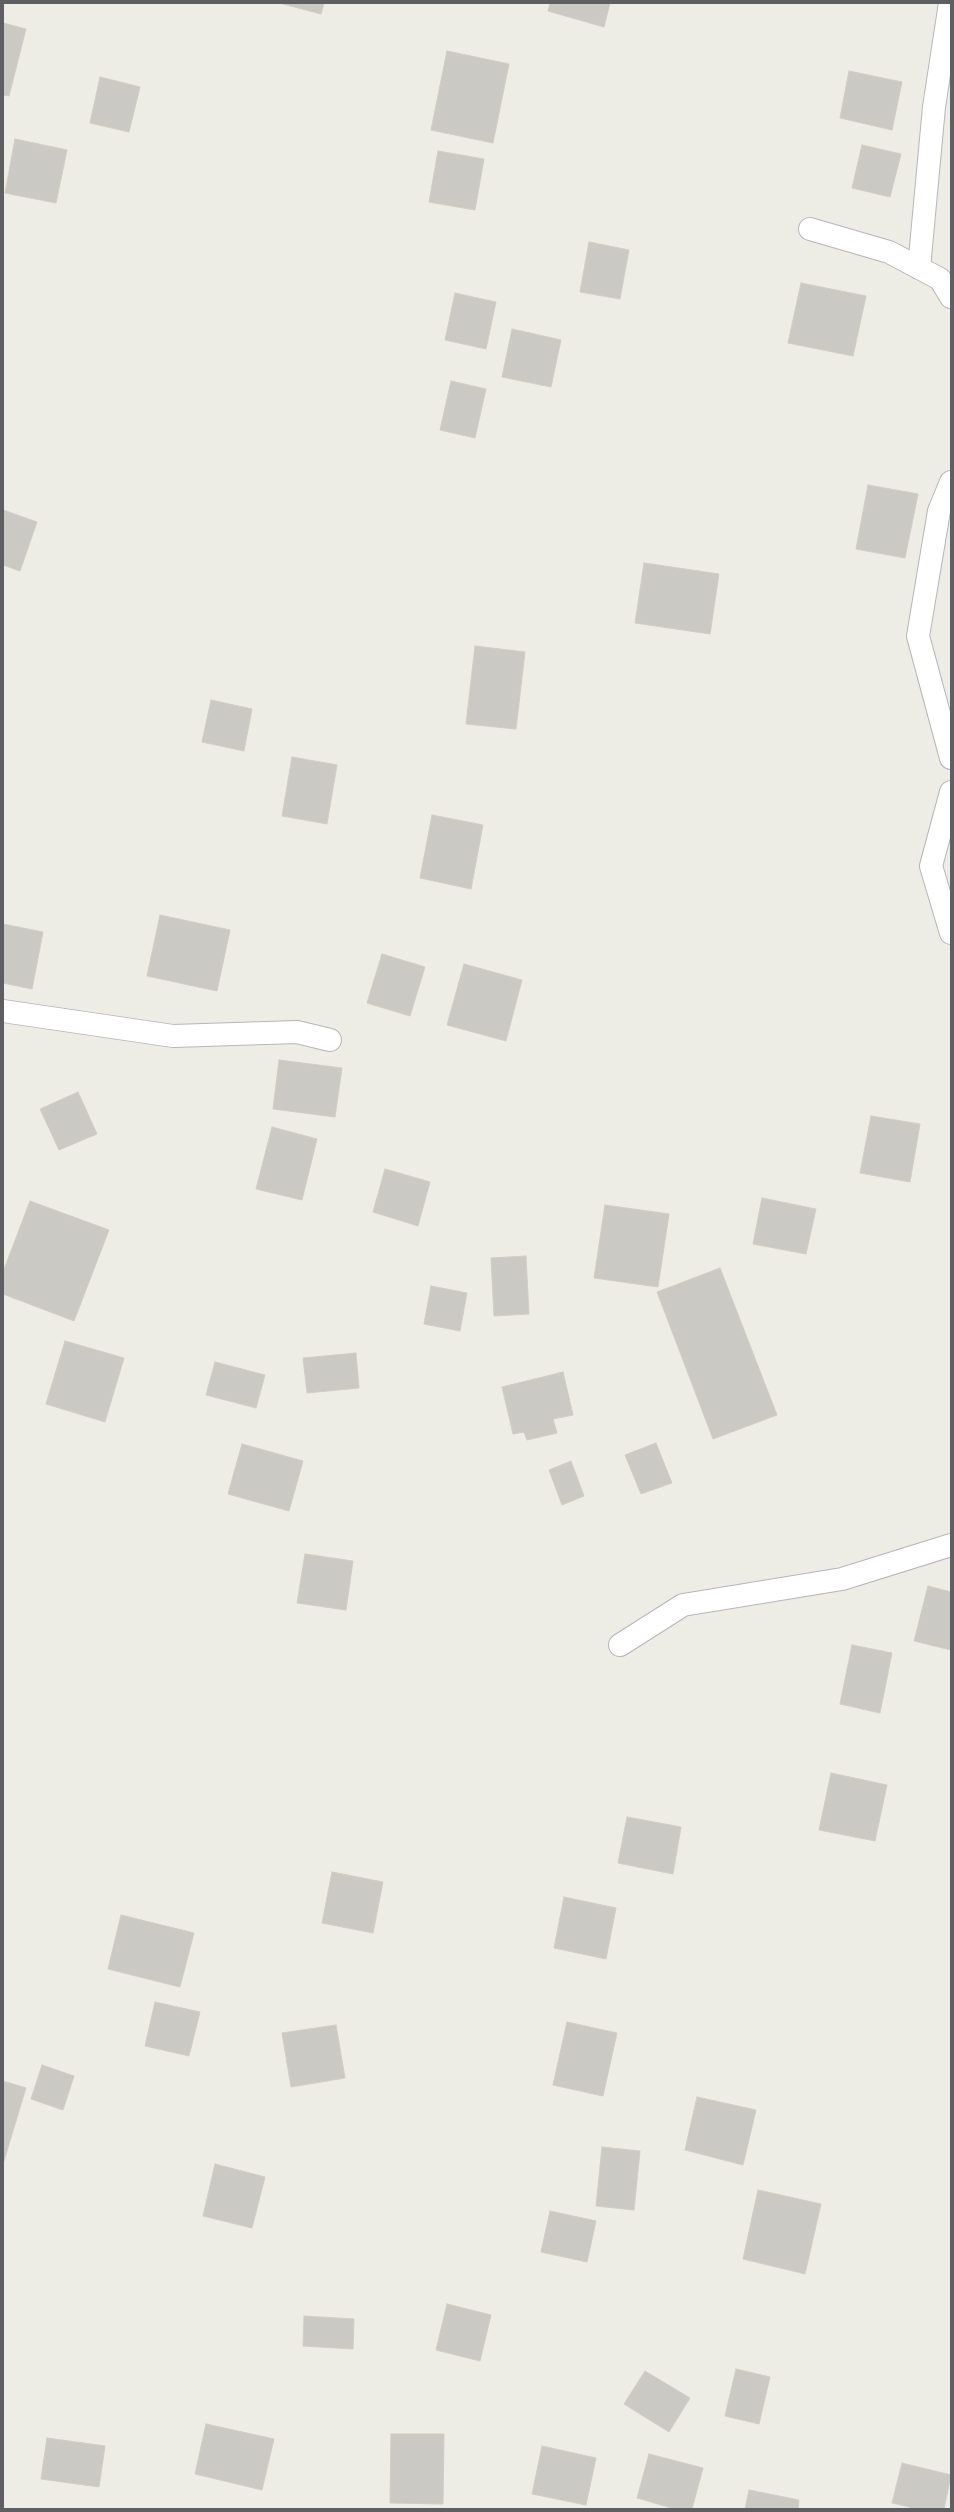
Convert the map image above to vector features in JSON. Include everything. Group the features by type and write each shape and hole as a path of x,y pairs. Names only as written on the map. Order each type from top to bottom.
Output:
{"street":[{"path":"919,268 934,107 950,3"},
{"path":"810,229 890,252 940,279 951,297"},
{"path":"951,482 939,511 918,636 951,758"},
{"path":"951,792 931,866 951,934"},
{"path":"3,1012 173,1036 297,1032 330,1040"},
{"path":"620,1645 683,1605 842,1579 951,1545"}],"building":[{"path":"279,3 324,3 321,14"},
{"path":"550,3 610,3 604,27 548,11"},
{"path":"3,23 26,29 9,96 3,95"},
{"path":"447,51 509,64 493,143 431,130"},
{"path":"849,71 902,82 892,130 840,118"},
{"path":"100,77 140,87 129,132 90,123"},
{"path":"15,139 67,150 56,203 5,193"},
{"path":"862,145 901,154 890,197 852,188"},
{"path":"438,151 484,159 475,210 429,202"},
{"path":"589,242 629,250 620,299 580,292"},
{"path":"801,283 866,296 853,356 788,343"},
{"path":"455,293 496,302 486,349 445,340"},
{"path":"512,329 561,340 551,387 502,377"},
{"path":"451,381 486,389 475,438 440,430"},
{"path":"868,485 918,494 905,558 856,549"},
{"path":"3,510 37,522 20,571 3,565"},
{"path":"644,563 719,574 710,634 635,623"},
{"path":"475,646 525,652 516,729 466,724"},
{"path":"211,700 252,709 244,751 202,742"},
{"path":"292,757 337,765 327,824 282,816"},
{"path":"432,815 483,825 471,889 420,878"},
{"path":"160,915 230,930 217,991 147,976"},
{"path":"3,924 43,932 32,989 3,983"},
{"path":"382,954 425,967 410,1016 367,1003"},
{"path":"464,964 522,980 506,1041 447,1025"},
{"path":"279,1060 342,1068 335,1117 273,1109"},
{"path":"78,1092 97,1134 59,1150 40,1109"},
{"path":"871,1116 920,1124 910,1182 860,1173"},
{"path":"272,1127 317,1139 302,1200 256,1189"},
{"path":"385,1169 430,1182 418,1226 373,1212"},
{"path":"762,1198 816,1209 806,1254 753,1244"},
{"path":"30,1201 109,1230 74,1321 3,1294 3,1272"},
{"path":"605,1205 669,1214 658,1287 594,1278"},
{"path":"526,1256 529,1314 494,1316 491,1258"},
{"path":"720,1268 777,1415 713,1439 657,1292"},
{"path":"431,1286 467,1293 460,1331 424,1324"},
{"path":"65,1341 124,1358 105,1422 46,1404"},
{"path":"356,1353 359,1388 307,1393 303,1358"},
{"path":"215,1362 265,1375 256,1408 206,1395"},
{"path":"563,1372 573,1415 553,1419 557,1433 527,1440 524,1432 513,1434 502,1387"},
{"path":"656,1443 672,1483 641,1494 625,1455"},
{"path":"242,1444 303,1461 289,1511 228,1494"},
{"path":"571,1461 584,1496 562,1505 549,1470"},
{"path":"305,1554 353,1561 346,1610 297,1603"},
{"path":"928,1586 951,1592 951,1650 914,1641"},
{"path":"852,1645 892,1653 880,1713 840,1704"},
{"path":"831,1773 887,1785 875,1841 819,1830"},
{"path":"627,1817 681,1827 673,1874 618,1863"},
{"path":"332,1872 383,1882 373,1933 322,1923"},
{"path":"564,1897 616,1908 606,1959 554,1948"},
{"path":"121,1915 194,1933 180,1987 108,1969"},
{"path":"155,2002 200,2012 189,2056 145,2046"},
{"path":"567,2022 617,2033 603,2096 553,2085"},
{"path":"336,2025 345,2078 291,2087 282,2033"},
{"path":"42,2065 74,2076 63,2110 31,2099"},
{"path":"3,2081 26,2088 3,2164"},
{"path":"697,2097 756,2110 743,2165 685,2150"},
{"path":"602,2147 640,2151 634,2210 596,2206"},
{"path":"215,2164 265,2177 252,2228 203,2216"},
{"path":"758,2190 821,2204 805,2274 743,2259"},
{"path":"550,2211 596,2221 587,2262 541,2252"},
{"path":"447,2304 491,2315 480,2361 436,2350"},
{"path":"304,2316 354,2319 353,2349 303,2346"},
{"path":"736,2369 770,2377 759,2424 725,2416"},
{"path":"645,2371 690,2398 669,2432 624,2404"},
{"path":"206,2424 274,2439 262,2490 195,2474"},
{"path":"391,2434 444,2434 443,2504 390,2503"},
{"path":"47,2438 105,2446 99,2487 41,2479"},
{"path":"542,2446 596,2458 586,2505 532,2494"},
{"path":"649,2454 703,2468 692,2509 675,2509 637,2498"},
{"path":"902,2463 951,2475 944,2509 918,2509 892,2503"},
{"path":"749,2490 799,2500 798,2509 745,2509"}]}
